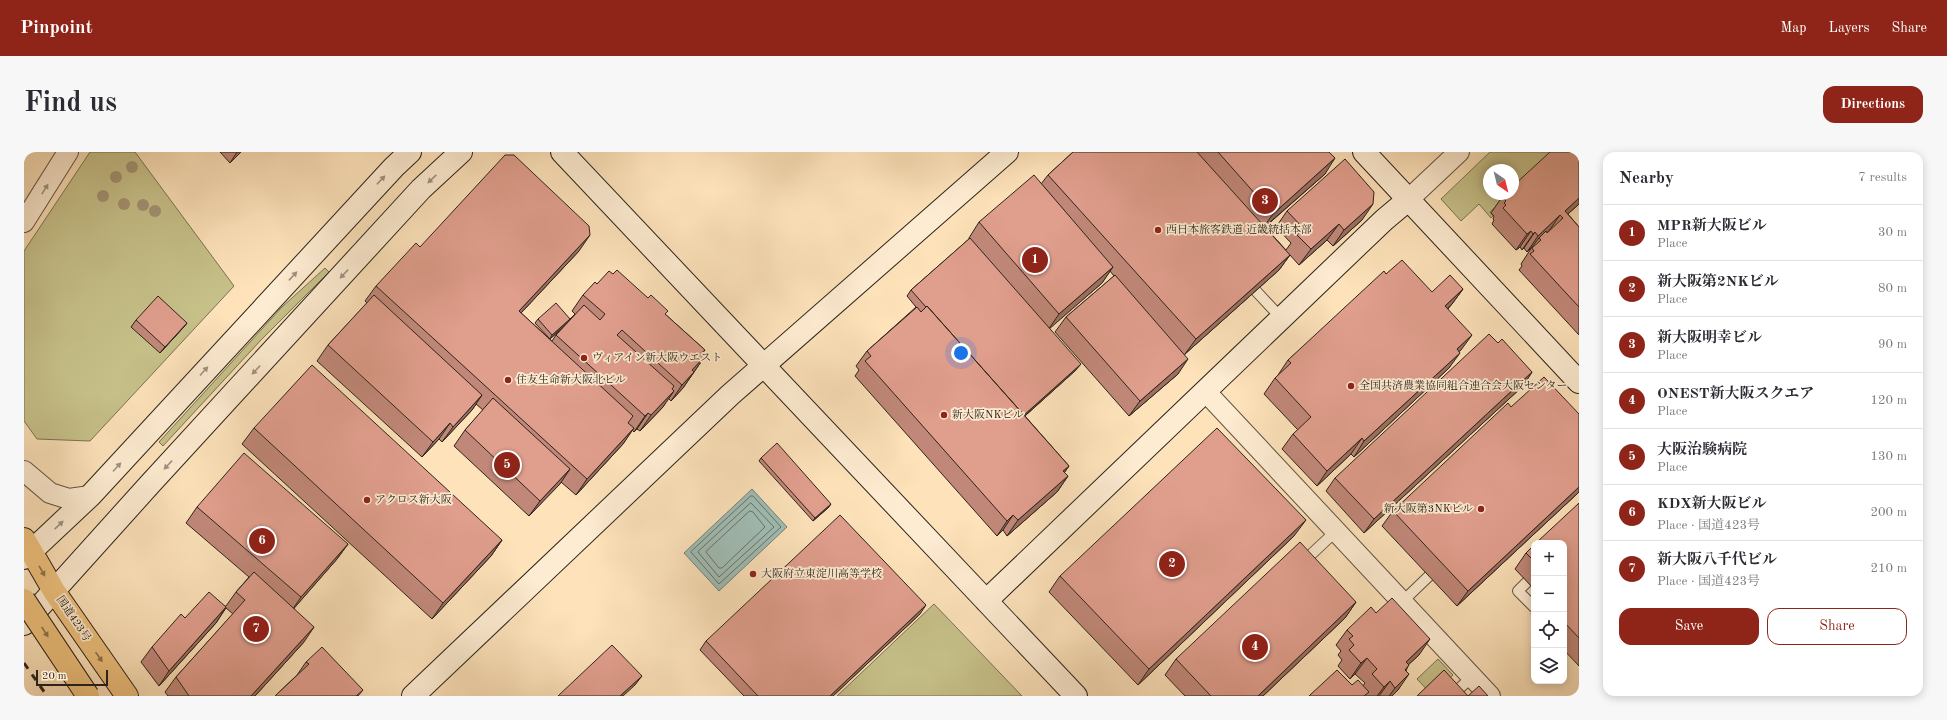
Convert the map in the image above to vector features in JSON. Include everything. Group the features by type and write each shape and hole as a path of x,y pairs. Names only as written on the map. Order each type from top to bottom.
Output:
{"highway":[{"name":"国道423号","path":"26,549 127,696"},
{"path":"24,600 88,696"}],"street":[{"path":"24,222 68,152"},
{"path":"26,549 90,496 269,301 394,167 410,152"},
{"path":"24,624 421,189 461,152"},
{"path":"562,152 1076,696"},
{"path":"413,696 764,365 1007,152"},
{"path":"1364,152 1579,382"},
{"path":"986,601 1384,220 1409,199 1459,152"},
{"path":"1205,391 1306,509 1336,531 1490,696"},
{"path":"24,471 50,493 69,499 90,496"}],"lane":[{"path":"1256,291 1282,319"},
{"path":"1297,567 1336,531"},
{"path":"1402,602 1429,576"},
{"path":"1527,582 1518,591 1531,604"},
{"path":"1451,696 1472,677"}],"shaded area":[{"path":"90,152 135,152 234,286 90,441 37,439 24,421 24,251"},
{"path":"1490,152 1554,152 1519,185 1519,164 1483,164 1483,200 1503,200 1490,212 1493,216 1491,218 1479,204 1461,221 1441,199"},
{"path":"325,268 329,272 261,340 163,446 159,442 282,307"},
{"path":"934,604 1022,696 837,696"},
{"path":"1438,659 1453,675 1432,695 1417,679"}],"water":[{"path":"752,489 787,527 719,591 684,553"}],"building":[{"name":"西日本旅客鉄道 近畿統括本部","path":"1073,152 1197,152 1290,255 1196,339 1048,175"},
{"path":"1218,152 1329,152 1335,158 1273,214"},
{"path":"1550,152 1579,152 1579,198 1565,211 1579,227 1579,307 1530,254 1534,251 1532,248 1541,240 1539,238 1546,231 1547,233 1563,218 1560,215 1538,236 1535,232 1533,234 1531,231 1527,234 1503,208 1506,205 1504,203 1506,201 1505,200 1519,200 1519,180"},
{"name":"住友生命新大阪北ビル","path":"505,155 514,155 589,226 590,235 519,311 633,416 628,423 634,428 587,479 376,286 416,243 420,247"},
{"path":"1345,159 1374,192 1373,204 1344,230 1339,224 1311,249 1297,235 1304,229 1287,211"},
{"path":"1034,175 1113,267 1059,314 979,222"},
{"path":"970,238 1081,364 1024,415 911,290"},
{"name":"全国共済農業協同組合連合会大阪センター","path":"1402,260 1432,292 1450,275 1463,289 1445,306 1472,335 1457,349 1460,353 1364,441 1362,438 1327,471 1293,434 1311,417 1275,378 1291,363 1288,360 1384,271 1386,274"},
{"name":"ヴィアイン新大阪ウエスト","path":"617,270 648,298 651,295 668,311 665,314 705,350 701,353 705,356 692,370 694,372 682,385 622,330 617,335 674,386 672,389 674,391 651,415 648,413 645,416 556,335 584,305 600,320 605,314 583,295 595,282 597,284 609,271 613,274"},
{"path":"1115,275 1188,359 1140,401 1066,317"},
{"path":"374,295 482,395 453,427 450,423 433,442 328,345"},
{"path":"158,296 187,323 165,347 136,320"},
{"path":"556,303 570,319 552,335 538,319"},
{"name":"新大阪NKビル","path":"927,306 1069,466 1063,471 1068,476 1018,520 1013,515 1007,521 865,361 871,356 867,351 917,307 921,312"},
{"path":"1489,334 1498,343 1502,339 1532,372 1374,519 1335,478"},
{"name":"アクロス新大阪","path":"312,365 502,540 443,603 254,428"},
{"name":"新大阪第3NKビル","path":"1544,377 1579,414 1579,487 1468,591 1393,511 1508,403 1511,407"},
{"path":"493,398 570,469 540,501 465,430"},
{"path":"1217,428 1306,520 1149,669 1060,576"},
{"path":"777,443 831,504 815,518 761,458"},
{"path":"244,453 348,544 301,597 197,507"},
{"path":"1579,503 1579,638 1567,625 1567,540 1539,540"},
{"path":"840,515 926,605 830,696 758,696 706,641"},
{"path":"1300,542 1356,602 1258,696 1211,696 1176,659"},
{"path":"1531,548 1531,558 1526,553"},
{"path":"254,572 314,627 251,696 189,696 176,677 245,600 236,592"},
{"path":"209,592 226,607 169,671 152,647 181,614 185,618"},
{"path":"1392,598 1430,639 1406,662 1409,665 1405,670 1409,674 1395,688 1390,681 1384,687 1372,674 1377,669 1367,658 1361,663 1349,650 1354,645 1349,639 1353,636 1347,630 1371,607 1376,613"},
{"path":"612,645 642,676 620,696 558,696"},
{"path":"322,647 363,690 356,696 275,696 309,664 306,662"},
{"path":"1337,670 1352,685 1358,680 1369,692 1364,696 1309,696"},
{"path":"1444,670 1468,696 1417,696"},
{"path":"1479,686 1488,696 1468,696"}],"railway":[{"path":"24,663 47,696"}],"place":[{"name":"新大阪明幸ビル","path":"1265,201"},
{"name":"西日本旅客鉄道 近畿統括本部","path":"1158,230"},
{"name":"MPR新大阪ビル","path":"1035,260"},
{"name":"ヴィアイン新大阪ウエスト","path":"584,358"},
{"name":"住友生命新大阪北ビル","path":"508,380"},
{"name":"全国共済農業協同組合連合会大阪センター","path":"1351,386"},
{"name":"新大阪NKビル","path":"944,415"},
{"name":"大阪治験病院","path":"507,465"},
{"name":"アクロス新大阪","path":"367,500"},
{"name":"新大阪第3NKビル","path":"1481,509"},
{"name":"KDX新大阪ビル","path":"262,541"},
{"name":"新大阪第2NKビル","path":"1172,564"},
{"name":"大阪府立東淀川高等学校","path":"753,574"},
{"name":"新大阪八千代ビル","path":"256,629"},
{"name":"ONEST新大阪スクエア","path":"1255,647"}]}
